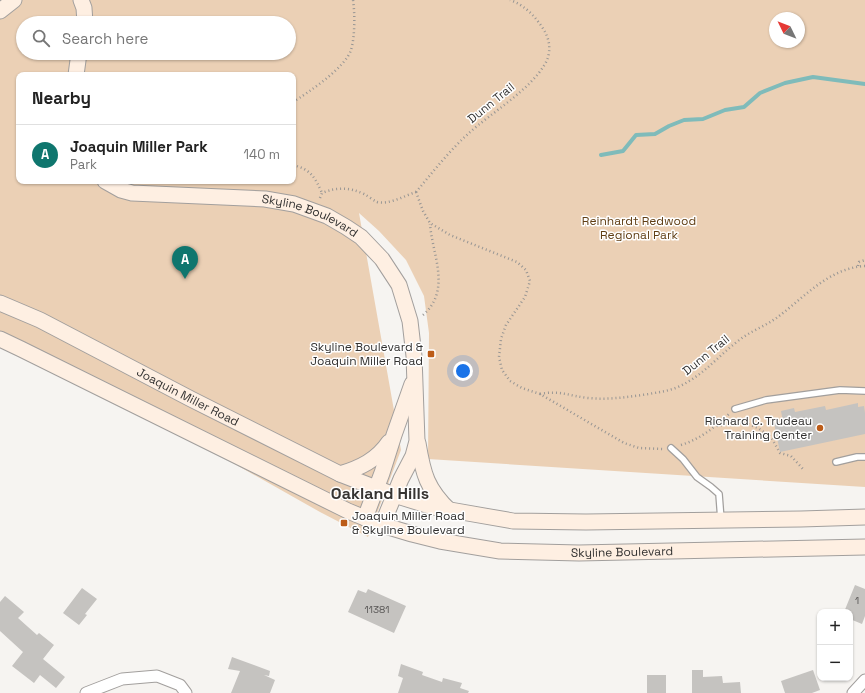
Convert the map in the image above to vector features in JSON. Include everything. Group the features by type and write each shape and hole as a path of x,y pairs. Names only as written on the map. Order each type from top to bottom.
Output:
{"main road":[{"path":"0,11 14,0"},
{"path":"81,0 84,8 85,16"},
{"path":"77,72 79,60"},
{"name":"Skyline Boulevard","path":"110,184 121,190 132,193 265,199 294,204 327,216 361,237 382,259 399,285 410,321 414,356 418,441 413,456 394,495 382,525"},
{"name":"Joaquin Miller Road","path":"0,303 40,320 191,399 340,474 376,489"},
{"path":"0,339 29,352 348,512 365,518"},
{"name":"Skyline Boulevard","path":"414,376 406,404 365,518 382,525 440,541 500,551 579,553 865,547"},
{"path":"340,474 368,463 378,456 394,434"},
{"path":"418,441 424,474 428,484 441,502 450,511"},
{"path":"376,489 411,501 450,511 513,521 586,522 865,517"}],"street":[{"path":"86,693 122,679 157,676 180,685 186,693"},
{"path":"853,693 865,680"}],"lane":[{"path":"735,409 766,400 840,390 865,391"},
{"path":"671,448 683,459 697,477 712,487 719,494 721,520"},
{"path":"836,462 857,457 865,457"}],"path":[{"path":"296,100 320,83 340,65 350,51 353,32 353,0"},
{"name":"Dunn Trail","path":"410,321 424,315 435,300 438,282 438,266 430,223 423,211 416,192 468,134 531,82 546,63 550,48 546,32 535,17 519,4 510,0"},
{"path":"296,166 304,168 315,178 322,193"},
{"path":"315,211 322,193 333,188 346,188 364,194 377,202 388,202 416,192"},
{"name":"Dunn Trail","path":"430,223 450,236 517,262 526,270 530,280 525,297 506,325 501,339 499,357 502,370 510,381 522,388 540,394 624,443 639,448 665,449 691,442 716,426 735,409"},
{"path":"858,266 859,262 865,260"},
{"name":"Dunn Trail","path":"540,394 552,391 586,397 620,398 677,388 697,377 738,340 776,318 825,280 838,272 858,266 865,266"},
{"name":"Dunn Trail","path":"716,426 736,422 748,424 758,428 771,437 780,453 792,456 802,469"}],"green space":[{"name":"Reinhardt Redwood Regional Park","path":"0,0 865,0 865,487 428,459 429,333 424,296 406,260 379,231 359,213 401,450 368,537 320,512 169,427 0,346"}],"building":[{"name":"Richard C. Trudeau Training Center","path":"858,403 858,407 864,406 865,434 780,452 774,423 783,422 781,411 794,408 795,412 825,406 826,410"},
{"path":"855,585 865,589 865,616 862,624 853,620 853,609 845,609"},
{"path":"82,588 97,599 85,614 87,615 79,625 63,613"},
{"path":"368,589 406,606 394,633 348,612 358,590 366,593"},
{"path":"5,596 24,612 18,618 37,635 39,633 54,645 43,659 65,677 56,688 40,675 34,683 12,666 23,652 0,631 0,602"},
{"path":"232,657 270,671 269,676 264,675 275,680 270,693 231,693 240,671 228,669"},
{"path":"401,664 423,672 422,675 442,682 443,678 462,683 460,688 469,691 468,693 398,693 403,678 398,676"},
{"path":"692,670 703,670 703,677 722,676 723,683 740,682 741,693 692,693"},
{"path":"813,670 820,690 812,693 785,693 781,681"},
{"path":"647,675 666,675 666,693 647,693"}],"waterway":[{"path":"601,155 623,151 636,135 655,134 684,120 703,119 725,110 744,107 760,93 785,83 813,77 865,84"}],"place":[{"name":"Joaquin Miller Park","path":"185,279"},
{"name":"Skyline Boulevard & Joaquin Miller Road","path":"431,354"},
{"name":"Richard C. Trudeau Training Center","path":"820,428"},
{"name":"Joaquin Miller Road & Skyline Boulevard","path":"344,523"}],"district":[{"name":"Oakland Hills","path":"380,493"}]}
